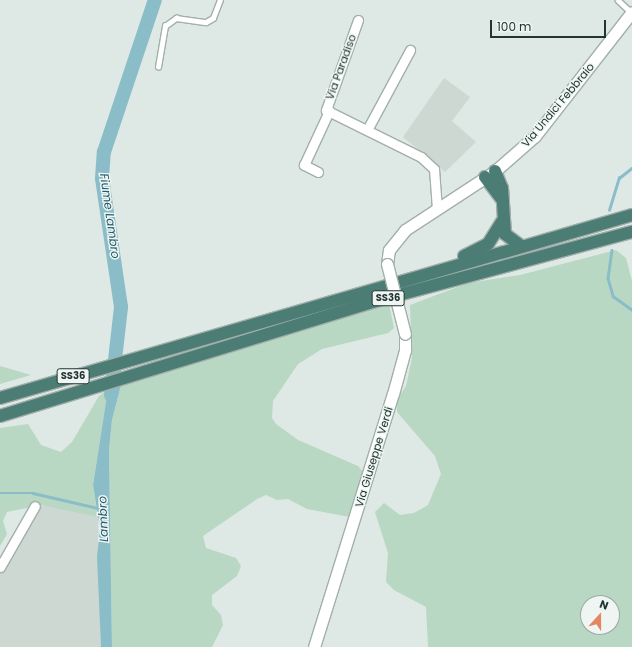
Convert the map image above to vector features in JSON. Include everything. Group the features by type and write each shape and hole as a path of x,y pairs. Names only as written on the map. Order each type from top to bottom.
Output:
{"highway":[{"path":"490,174 503,201 502,222 508,239 522,246"},
{"name":"SS36","path":"3,397 376,287 632,214"},
{"path":"376,287 402,274 480,250 492,239 502,222"},
{"name":"SS36","path":"0,416 387,298 632,232"}],"street":[{"name":"Via Undici Febbraio","path":"388,264 389,250 396,239 437,209 490,174 535,136 632,12"},
{"name":"Via Paradiso","path":"358,20 326,110 428,163 436,176 437,209"},
{"path":"367,130 410,50"},
{"name":"Via Paradiso","path":"318,172 304,165 329,111"},
{"name":"Via Giuseppe Verdi","path":"314,647 391,400 405,350 405,334 388,264"},
{"path":"0,567 35,506"}],"lane":[{"path":"158,67 165,26 176,18 206,22 213,18 220,0"},
{"path":"620,1 632,12"}],"shaded area":[{"path":"444,78 470,97 452,121 476,142 445,172 403,137"},
{"path":"35,506 58,506 98,517 101,647 0,647 0,567"}],"green space":[{"path":"616,250 626,258 632,281 632,647 428,647 426,607 394,590 386,582 388,553 375,512 384,503 400,515 414,513 428,505 441,474 435,456 397,412 397,400 406,386 412,358 410,305 468,283 520,275"},
{"path":"389,304 394,328 388,333 322,349 298,364 273,401 272,418 276,424 298,440 358,466 364,473 355,518 307,509 288,499 277,500 266,495 257,499 203,536 206,548 236,558 241,566 237,576 212,595 212,605 221,615 223,625 212,647 112,647 109,450 112,420 121,385"},
{"path":"0,366 31,375 0,384"},
{"path":"108,389 93,485 98,517 41,505 7,512 3,521 7,534 0,546 0,428 28,424 41,445 61,452 72,442 99,396"}],"water":[{"name":"Lambro","path":"121,385 112,420 109,450 112,647 101,647 97,557 100,528 93,485 108,389"}],"waterway":[{"name":"Fiume Lambro","path":"111,395 121,307 102,178 104,152 155,0"},
{"path":"609,210 619,178 632,168"},
{"path":"612,250 608,278 613,296 632,310"},
{"name":"Lambro","path":"0,493 33,493 98,508"}]}
